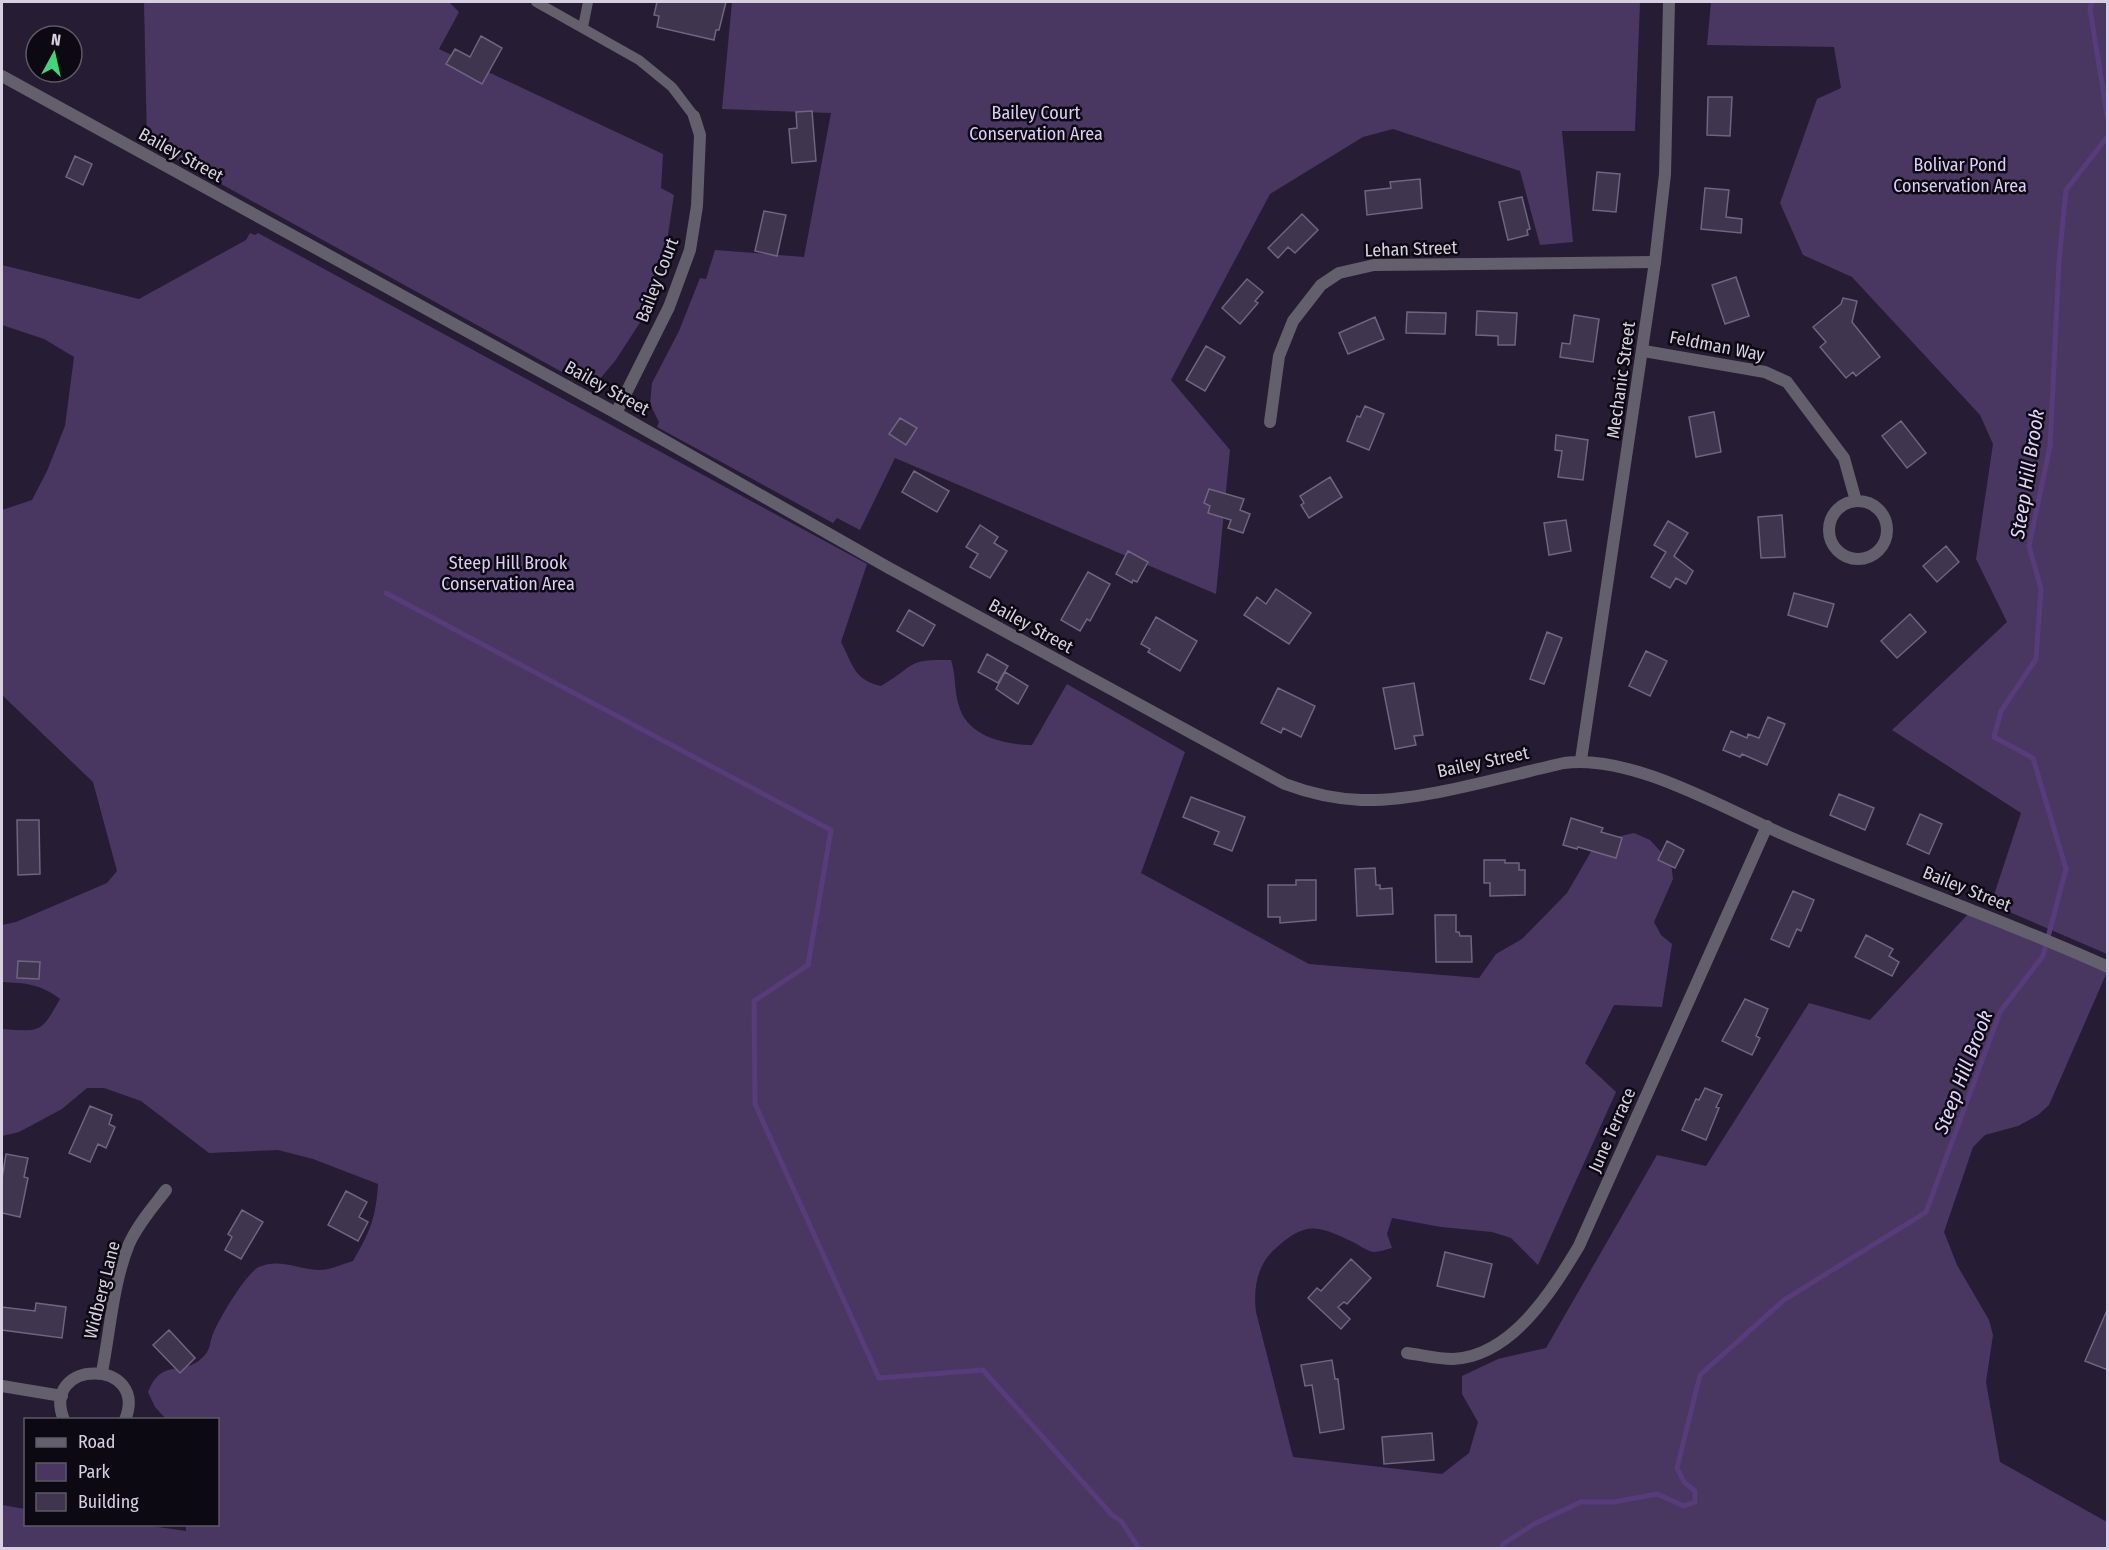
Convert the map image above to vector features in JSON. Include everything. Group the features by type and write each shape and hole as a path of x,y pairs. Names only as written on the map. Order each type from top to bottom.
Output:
{"street":[{"name":"Mechanic Street","path":"1581,760 1644,351 1655,262 1665,174 1669,2"},
{"name":"Bailey Street","path":"2,76 616,413 1234,758 1311,793 1361,800 1393,799 1581,760 1641,772 1767,826 2058,944 2108,967"},
{"name":"Bailey Court","path":"616,413 669,307 690,250 697,206 700,135 694,116"},
{"name":"Lehan Street","path":"1270,422 1279,356 1293,321 1321,285 1339,273 1374,265 1655,262"},
{"name":"Feldman Way","path":"1644,351 1766,372 1787,382 1844,458 1856,501"},
{"path":"1856,501 1875,506 1882,513 1887,531 1880,549 1862,558 1844,555 1837,549 1829,533 1830,523 1839,507 1856,501"},
{"name":"June Terrace","path":"1407,1353 1452,1359 1475,1355 1511,1335 1556,1284 1580,1246 1767,826"},
{"name":"Widberg Lane","path":"102,1372 120,1273 129,1244 142,1221 166,1190"},
{"path":"64,1418 61,1406 66,1388 77,1377 102,1372 120,1383 126,1392 129,1402 125,1418"},
{"path":"2,1386 62,1396"}],"lane":[{"path":"536,2 639,60 672,87 694,116"},
{"path":"583,27 588,2"}],"green space":[{"path":"144,2 449,2 459,12 439,49 663,154 661,188 674,195 667,241 655,279 654,301 615,361 598,381 562,372 147,143"},
{"name":"Bailey Court Conservation Area","path":"732,2 1640,2 1635,131 1562,131 1573,242 1540,245 1520,171 1393,129 1363,137 1270,194 1171,380 1230,450 1216,594 895,458 860,530 837,518 833,523 657,427 659,422 650,404 652,383 679,331 700,278 706,279 715,250 804,257 831,113 722,109"},
{"name":"Bolivar Pond Conservation Area","path":"1711,2 2107,2 2107,954 1991,904 2021,813 1892,730 2007,622 1976,559 1993,444 1980,415 1852,277 1803,255 1780,203 1817,99 1841,88 1834,47 1707,45"},
{"name":"Steep Hill Brook Conservation Area","path":"250,233 255,235 258,233 867,564 841,642 855,670 865,680 881,686 918,662 951,660 959,706 970,725 988,737 1021,745 1032,745 1067,684 1185,752 1141,873 1309,964 1479,978 1496,954 1522,939 1567,893 1592,850 1603,840 1634,833 1650,840 1671,863 1673,879 1654,922 1661,935 1672,944 1662,1007 1614,1005 1585,1063 1616,1092 1538,1265 1511,1238 1492,1232 1441,1227 1392,1218 1387,1234 1392,1248 1374,1252 1330,1232 1312,1229 1304,1230 1286,1240 1264,1262 1256,1286 1256,1312 1293,1457 1442,1474 1469,1453 1478,1422 1462,1394 1462,1376 1498,1359 1546,1348 1657,1155 1706,1166 1809,1003 1870,1020 1969,913 2107,972 2049,1105 2038,1115 2018,1126 1985,1135 1973,1147 1944,1232 1957,1265 1989,1320 1993,1335 1986,1382 2000,1462 2107,1522 2107,1548 2,1548 2,1505 24,1509 24,1526 151,1526 186,1531 186,1526 219,1526 219,1418 165,1418 155,1407 148,1392 154,1381 166,1371 195,1363 205,1355 216,1327 227,1308 247,1278 259,1267 281,1264 322,1270 353,1261 368,1233 376,1206 378,1184 313,1159 278,1150 209,1153 141,1101 104,1088 87,1088 62,1109 19,1132 2,1136 2,1029 32,1030 38,1028 44,1024 60,999 32,985 2,982 2,925 16,922 107,883 117,871 93,782 2,695 2,510 32,500 47,471 65,426 74,357 44,339 2,325 2,265 139,299 246,240"}],"building":[{"path":"657,2 726,2 714,40 657,27 659,16 654,15"},
{"path":"481,36 502,48 482,84 446,64 455,49 470,57"},
{"path":"1708,97 1732,97 1730,136 1707,135"},
{"path":"812,111 816,161 792,163 789,129 797,128 796,112"},
{"path":"75,156 92,164 83,185 66,177"},
{"path":"1597,172 1620,174 1616,212 1593,210"},
{"path":"1420,179 1422,208 1367,215 1365,191 1391,188 1390,182"},
{"path":"1705,188 1729,190 1726,217 1742,219 1741,233 1701,229"},
{"path":"1522,197 1530,229 1527,230 1528,235 1508,240 1499,202"},
{"path":"764,211 786,215 777,256 755,251"},
{"path":"1302,214 1318,230 1295,253 1288,247 1278,258 1268,248"},
{"path":"1736,277 1749,316 1725,324 1712,285"},
{"path":"1247,279 1263,292 1255,301 1258,303 1240,324 1222,308"},
{"path":"1843,298 1857,301 1852,322 1880,357 1856,376 1853,372 1846,378 1820,347 1826,342 1813,327 1841,304"},
{"path":"1477,311 1517,313 1515,345 1498,345 1498,336 1476,335"},
{"path":"1407,312 1446,313 1445,334 1406,333"},
{"path":"1574,315 1599,319 1593,362 1560,357 1562,343 1570,344"},
{"path":"1375,317 1384,339 1348,354 1339,333"},
{"path":"1206,346 1225,357 1205,391 1186,380"},
{"path":"1365,406 1384,414 1369,450 1347,441 1357,416 1360,417"},
{"path":"1714,412 1721,452 1696,457 1689,417"},
{"path":"900,418 917,428 906,445 889,434"},
{"path":"1901,421 1926,453 1907,468 1882,436"},
{"path":"1556,435 1588,440 1583,480 1558,477 1562,451 1555,450"},
{"path":"914,471 949,491 937,512 902,492"},
{"path":"1330,477 1342,497 1309,518 1301,505 1304,503 1300,496"},
{"path":"1209,489 1244,499 1240,510 1250,514 1243,533 1228,528 1231,520 1208,513 1210,506 1204,503"},
{"path":"1782,515 1785,557 1761,558 1758,517"},
{"path":"1566,520 1571,551 1549,555 1544,523"},
{"path":"1668,521 1688,533 1674,556 1693,571 1686,584 1676,578 1670,588 1651,577 1666,552 1654,545"},
{"path":"980,525 998,537 994,543 1007,551 990,578 970,567 978,554 966,547"},
{"path":"1946,546 1959,562 1937,582 1923,566"},
{"path":"1128,551 1148,562 1137,582 1133,580 1132,583 1116,574"},
{"path":"1088,572 1110,584 1090,621 1087,619 1080,631 1061,620"},
{"path":"1276,589 1311,613 1289,644 1244,615 1257,597 1266,604"},
{"path":"1794,593 1834,604 1827,627 1788,615"},
{"path":"909,610 935,625 923,646 897,631"},
{"path":"1910,614 1926,632 1897,658 1881,641"},
{"path":"1156,617 1197,641 1180,671 1148,652 1150,649 1141,644"},
{"path":"1547,632 1562,638 1544,684 1530,679"},
{"path":"1646,651 1667,661 1650,696 1629,686"},
{"path":"987,654 1008,666 998,683 978,672"},
{"path":"1005,672 1028,686 1018,704 996,689"},
{"path":"1414,683 1423,735 1414,736 1416,745 1395,749 1383,688"},
{"path":"1278,688 1315,706 1301,737 1283,728 1281,733 1261,723"},
{"path":"1768,717 1785,724 1767,765 1742,754 1740,757 1723,750 1731,731 1747,738 1748,734 1759,738"},
{"path":"1839,794 1874,808 1865,830 1830,815"},
{"path":"1191,797 1245,817 1232,851 1214,844 1219,832 1183,817"},
{"path":"1920,814 1942,824 1929,854 1907,844"},
{"path":"1571,818 1603,828 1601,832 1622,838 1616,858 1563,845"},
{"path":"17,820 39,820 40,874 18,875"},
{"path":"1667,841 1684,850 1675,868 1658,860"},
{"path":"1484,860 1519,863 1519,870 1525,870 1525,895 1490,896 1490,883 1484,883"},
{"path":"1375,868 1376,885 1380,885 1380,889 1392,888 1393,914 1357,916 1355,869"},
{"path":"1296,880 1316,880 1316,920 1280,923 1280,917 1268,917 1268,885 1296,885"},
{"path":"1793,891 1814,900 1801,931 1797,929 1789,947 1771,939"},
{"path":"1435,915 1456,915 1456,932 1459,932 1460,936 1471,936 1472,962 1436,962"},
{"path":"1866,935 1893,949 1889,956 1899,962 1892,976 1855,957"},
{"path":"18,961 40,962 39,979 17,978"},
{"path":"1745,999 1768,1009 1756,1036 1760,1038 1752,1055 1722,1041"},
{"path":"1705,1088 1722,1095 1706,1140 1682,1130 1696,1099 1699,1100"},
{"path":"90,1106 112,1115 109,1124 115,1127 106,1148 98,1144 90,1162 69,1153"},
{"path":"6,1154 28,1158 24,1177 28,1178 20,1217 2,1213 2,1179"},
{"path":"346,1191 367,1202 359,1217 368,1222 358,1241 328,1225"},
{"path":"242,1210 263,1222 241,1259 225,1250 232,1237 228,1234"},
{"path":"1445,1252 1492,1264 1484,1297 1437,1286"},
{"path":"1351,1259 1371,1278 1347,1304 1344,1302 1338,1307 1350,1319 1341,1329 1308,1298 1317,1288 1321,1291"},
{"path":"36,1303 66,1307 62,1338 2,1330 2,1307 35,1311"},
{"path":"2108,1308 2108,1370 2085,1361"},
{"path":"169,1330 195,1358 180,1373 153,1345"},
{"path":"1332,1360 1335,1379 1338,1379 1344,1429 1320,1433 1312,1385 1305,1386 1301,1365"},
{"path":"1432,1433 1434,1460 1384,1464 1382,1437"}],"waterway":[{"name":"Steep Hill Brook","path":"2092,2 2090,9 2108,121"},
{"name":"Steep Hill Brook","path":"1502,1548 1503,1544 1534,1524 1581,1502 1614,1502 1657,1494 1684,1506 1695,1502 1695,1491 1684,1482 1677,1468 1700,1375 1784,1300 1926,1212 2000,1012 2043,956 2066,869 2033,758 1994,737 2001,711 2036,659 2041,589 2029,546 2050,446 2059,262 2066,190 2108,136"},
{"path":"386,593 831,830 808,965 754,1001 755,1104 879,1378 983,1370 1112,1515 1121,1521 1139,1548"}]}
